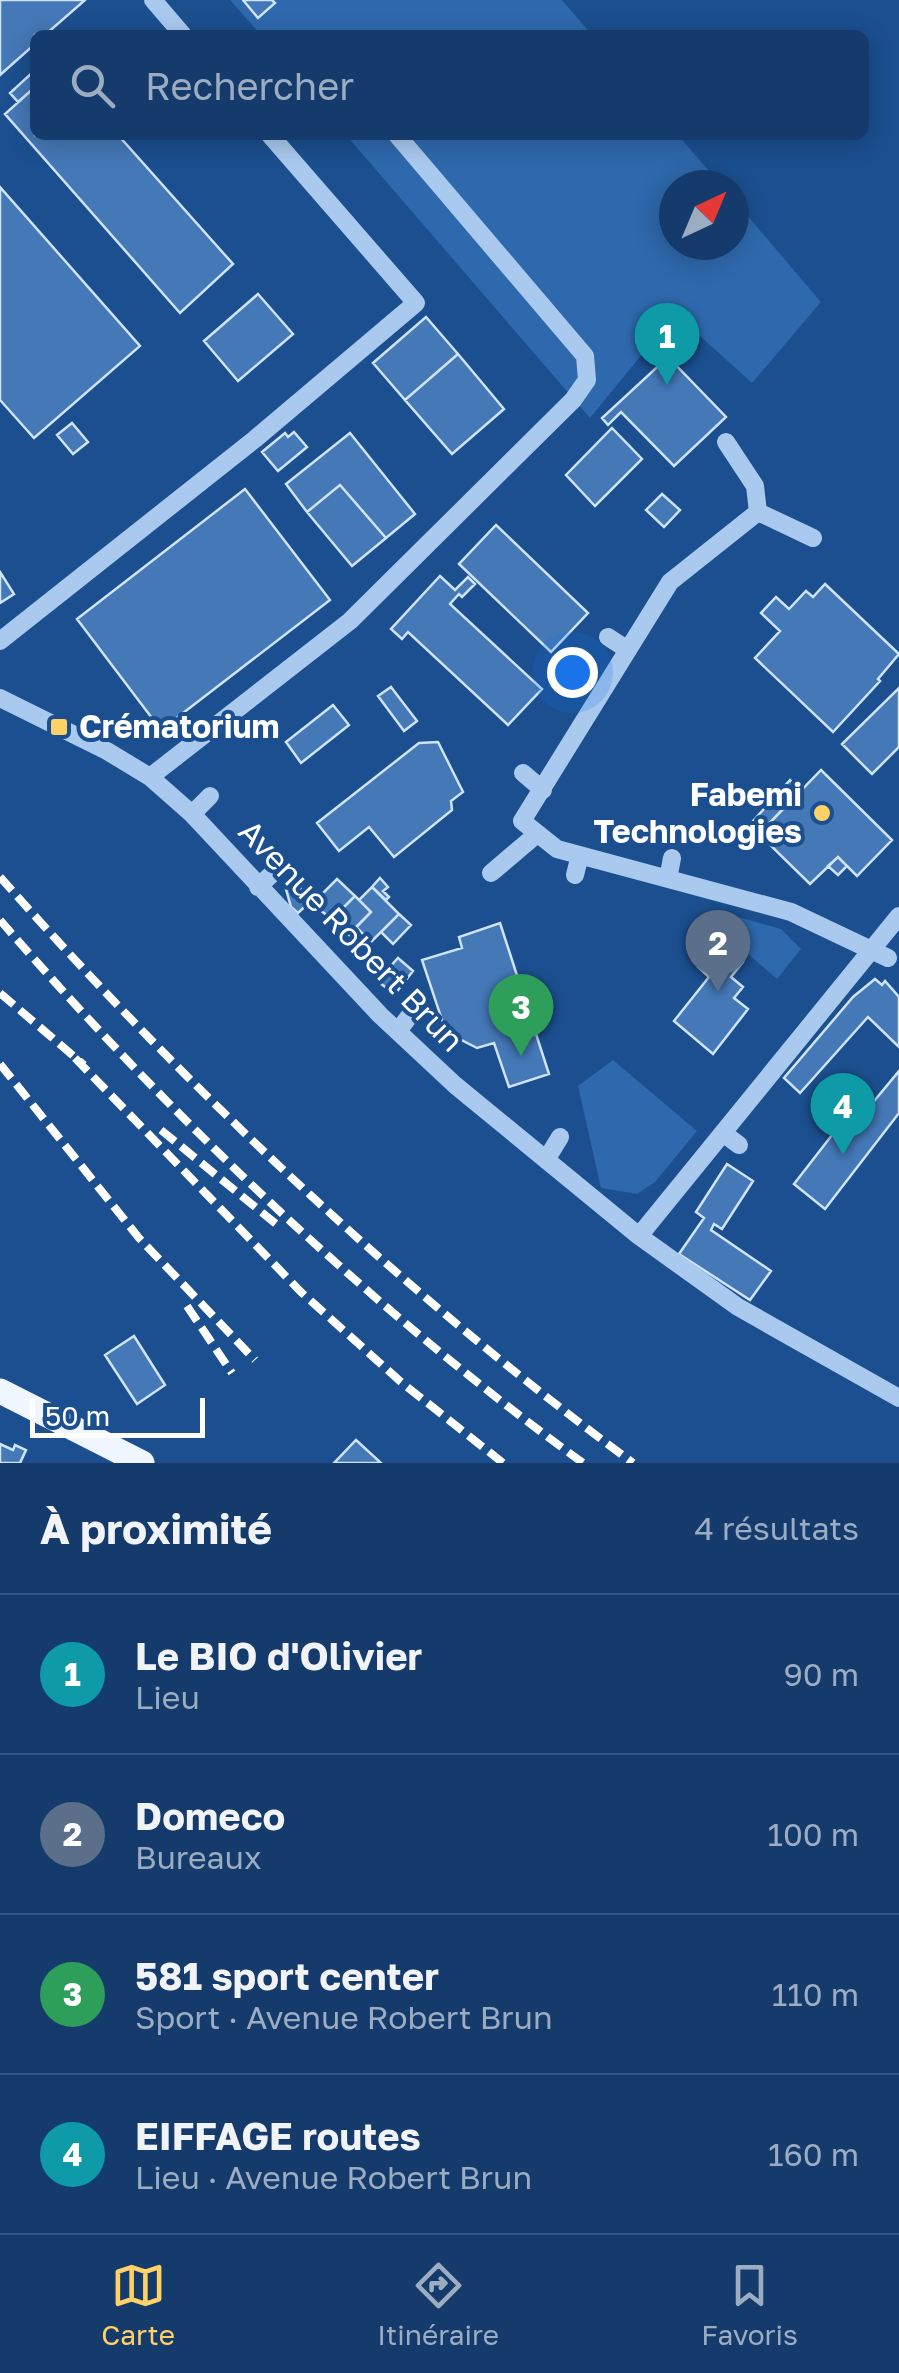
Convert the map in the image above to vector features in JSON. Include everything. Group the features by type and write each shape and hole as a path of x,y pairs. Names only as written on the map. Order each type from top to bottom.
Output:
{"main road":[{"path":"0,1391 142,1463"}],"street":[{"path":"153,0 179,30"},
{"path":"0,641 256,440 416,303 274,140"},
{"path":"150,778 350,621 573,400 587,380 585,356 401,140"},
{"path":"726,442 755,486 758,512"},
{"path":"758,512 813,538"},
{"path":"758,512 670,582 522,822 557,849 668,879 720,885 880,954"},
{"path":"608,637 628,650"},
{"name":"Avenue Robert Brun","path":"0,698 106,751 150,778 192,814 455,1086 639,1236 738,1307 899,1398"},
{"path":"523,773 543,790"},
{"path":"192,814 210,796"},
{"path":"491,873 537,834"},
{"path":"575,875 580,856"},
{"path":"668,879 672,858"},
{"path":"258,886 275,871"},
{"path":"639,1236 768,1077 880,954 899,916"},
{"path":"398,1031 414,1010"},
{"path":"754,1063 768,1077"},
{"path":"723,1133 740,1145"},
{"path":"546,1160 560,1136"}],"shaded area":[{"path":"230,0 562,0 588,30 257,30"},
{"path":"350,140 682,140 708,170 659,170 659,260 749,260 749,218 821,302 752,383 679,317 590,418"},
{"path":"713,910 781,929 801,949 777,979 709,920"},
{"path":"613,1060 697,1131 655,1182 637,1194 601,1188 578,1086"}],"building":[{"path":"0,0 85,0 51,30 30,30 30,48 0,75"},
{"path":"243,0 272,0 275,3 258,18"},
{"path":"30,75 30,91 18,102 10,93"},
{"path":"30,92 30,140 122,140 233,264 180,313 5,114"},
{"path":"0,187 140,346 34,438 0,400"},
{"path":"258,294 293,334 238,381 204,341"},
{"path":"426,317 458,354 405,400 373,363"},
{"path":"458,354 504,409 452,454 405,400"},
{"path":"668,357 726,417 674,466 621,412 608,425 602,418"},
{"path":"72,423 88,442 73,454 57,435"},
{"path":"612,428 642,459 595,506 566,475"},
{"path":"294,432 307,447 278,471 262,452 285,433 288,437"},
{"path":"350,433 415,514 386,538 340,485 307,512 286,484"},
{"path":"340,485 386,538 352,566 307,512"},
{"path":"245,489 330,600 161,730 77,619"},
{"path":"662,494 680,510 664,527 646,510"},
{"path":"496,525 588,613 551,652 459,564"},
{"path":"0,572 14,594 0,603"},
{"path":"440,576 455,590 468,577 475,584 450,604 542,689 508,725 408,632 402,639 391,629"},
{"path":"825,584 899,654 833,732 755,658 780,631 761,613 776,597 789,609 806,591 813,597"},
{"path":"391,687 417,721 404,731 378,696"},
{"path":"899,688 899,747 872,774 842,744"},
{"path":"333,705 349,725 301,763 286,742"},
{"path":"438,742 463,792 451,801 452,810 394,857 369,827 339,851 317,823 419,743"},
{"name":"Fabemi Technologies","path":"821,770 892,840 857,876 838,857 810,884 759,834"},
{"path":"790,780 800,791 755,838 746,829"},
{"path":"838,857 847,866 838,875 828,866"},
{"path":"380,878 388,887 383,891 389,897 386,900 372,887"},
{"path":"337,879 355,896 332,919 312,904"},
{"path":"293,880 312,900 298,913 291,907 284,882"},
{"path":"372,887 399,914 371,942 356,927 371,912 359,900"},
{"path":"355,896 371,912 349,935 332,919"},
{"path":"399,914 411,925 393,944 381,932"},
{"path":"500,923 549,1074 509,1087 494,1043 477,1048 446,1032 422,960 462,948 459,937"},
{"path":"720,942 743,962 731,977 743,987 734,998 748,1009 713,1054 674,1021 709,977 698,967"},
{"path":"398,958 413,971 395,994 377,981"},
{"path":"875,979 882,985 885,981 899,997 899,1047 868,1017 800,1093 784,1078 853,997"},
{"path":"899,1071 899,1113 825,1209 794,1184 860,1099 870,1106"},
{"path":"727,1164 753,1181 722,1229 714,1224 711,1230 771,1271 750,1300 679,1254 704,1218 696,1212"},
{"path":"134,1336 165,1385 137,1404 105,1355"},
{"path":"356,1440 381,1463 334,1463"},
{"path":"0,1444 26,1450 20,1463 0,1463"}],"railway":[{"path":"0,877 147,1036 301,1186 463,1329 633,1463"},
{"path":"0,920 134,1067 276,1208 426,1340 583,1463"},
{"path":"0,993 84,1065"},
{"path":"75,1058 301,1292 401,1382 503,1463"},
{"path":"0,1064 139,1238 255,1360"},
{"path":"161,1130 281,1228"},
{"path":"187,1306 232,1373"}],"place":[{"name":"Le BIO d'Olivier","path":"667,385"},
{"name":"Crématorium","path":"59,727"},
{"name":"Fabemi Technologies","path":"822,813"},
{"name":"Domeco","path":"718,992"},
{"name":"581 sport center","path":"521,1056"},
{"name":"EIFFAGE routes","path":"843,1155"}]}
